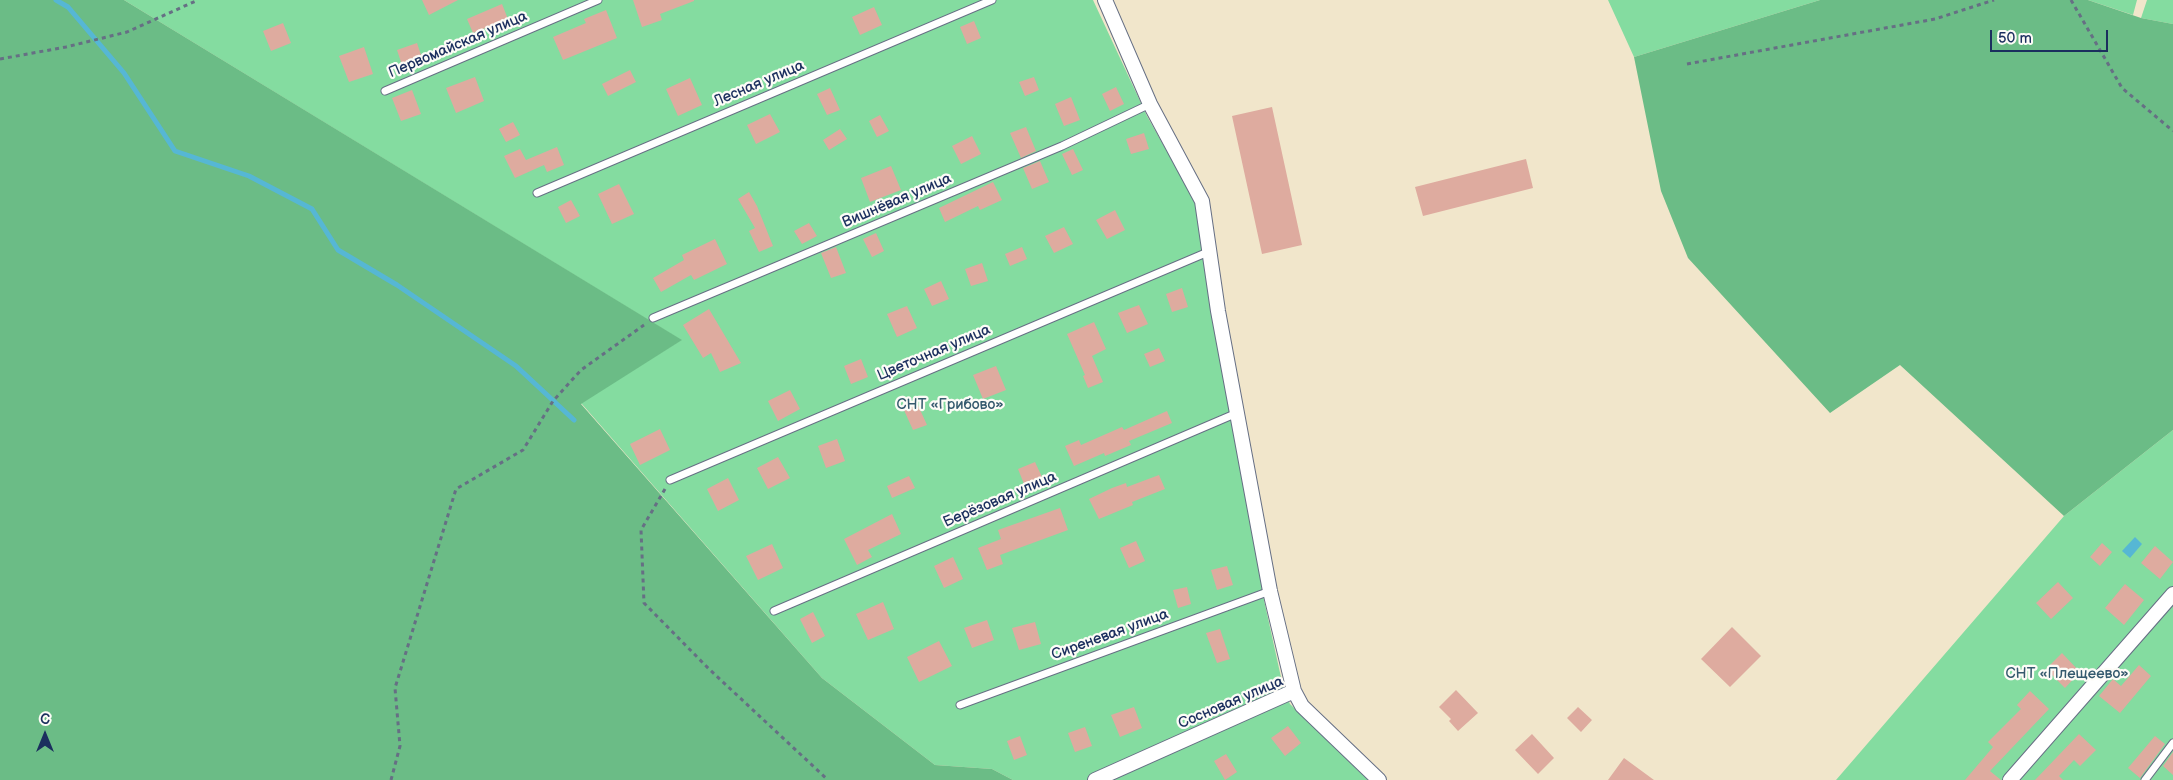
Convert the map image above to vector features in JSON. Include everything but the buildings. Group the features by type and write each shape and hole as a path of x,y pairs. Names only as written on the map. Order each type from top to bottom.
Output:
{"street":[{"path":"1105,0 1150,104 1202,201 1208,252 1270,591 1294,692"},
{"path":"2010,780 2173,594"},
{"name":"Сосновая улица","path":"1095,780 1294,692 1302,706 1379,780"}],"lane":[{"name":"Первомайская улица","path":"385,91 598,0"},
{"name":"Лесная улица","path":"537,193 992,0"},
{"name":"Вишнёвая улица","path":"653,318 1062,146 1150,104"},
{"name":"Цветочная улица","path":"670,480 1208,252"},
{"name":"Берёзовая улица","path":"774,611 1237,413"},
{"name":"Сиреневая улица","path":"960,704 1270,591"},
{"path":"2145,780 2173,743"}],"path":[{"path":"0,59 66,47 127,32 198,0"},
{"path":"1687,64 1935,19 1994,0"},
{"path":"2071,0 2122,88 2173,131"},
{"path":"391,780 400,746 395,688 456,489 523,450 553,401 581,370 653,318"},
{"path":"670,480 641,530 644,602 709,669 828,780"}],"green space":[{"path":"0,0 124,0 682,340 581,404 822,678 935,765 992,769 1013,780 0,780"},
{"name":"СНТ «Грибово»","path":"124,0 1093,0 1147,116 1196,203 1264,600 1284,691 1290,704 1368,780 1013,780 992,769 935,765 822,678 581,403 681,340"},
{"path":"1608,0 1820,0 1634,57"},
{"path":"1820,0 2088,0 2141,18 2173,24 2173,430 2064,516 1900,365 1830,413 1688,258 1661,191 1634,57"},
{"path":"2088,0 2137,0 2133,15"},
{"path":"2147,0 2173,0 2173,24 2141,18"},
{"name":"СНТ «Плещеево»","path":"2173,430 2173,780 1836,780 2064,516"}],"water":[{"path":"2135,537 2142,544 2130,558 2122,551"}],"waterway":[{"path":"56,0 68,7 124,73 175,151 249,176 312,209 338,250 397,285 516,366 574,420"}]}
